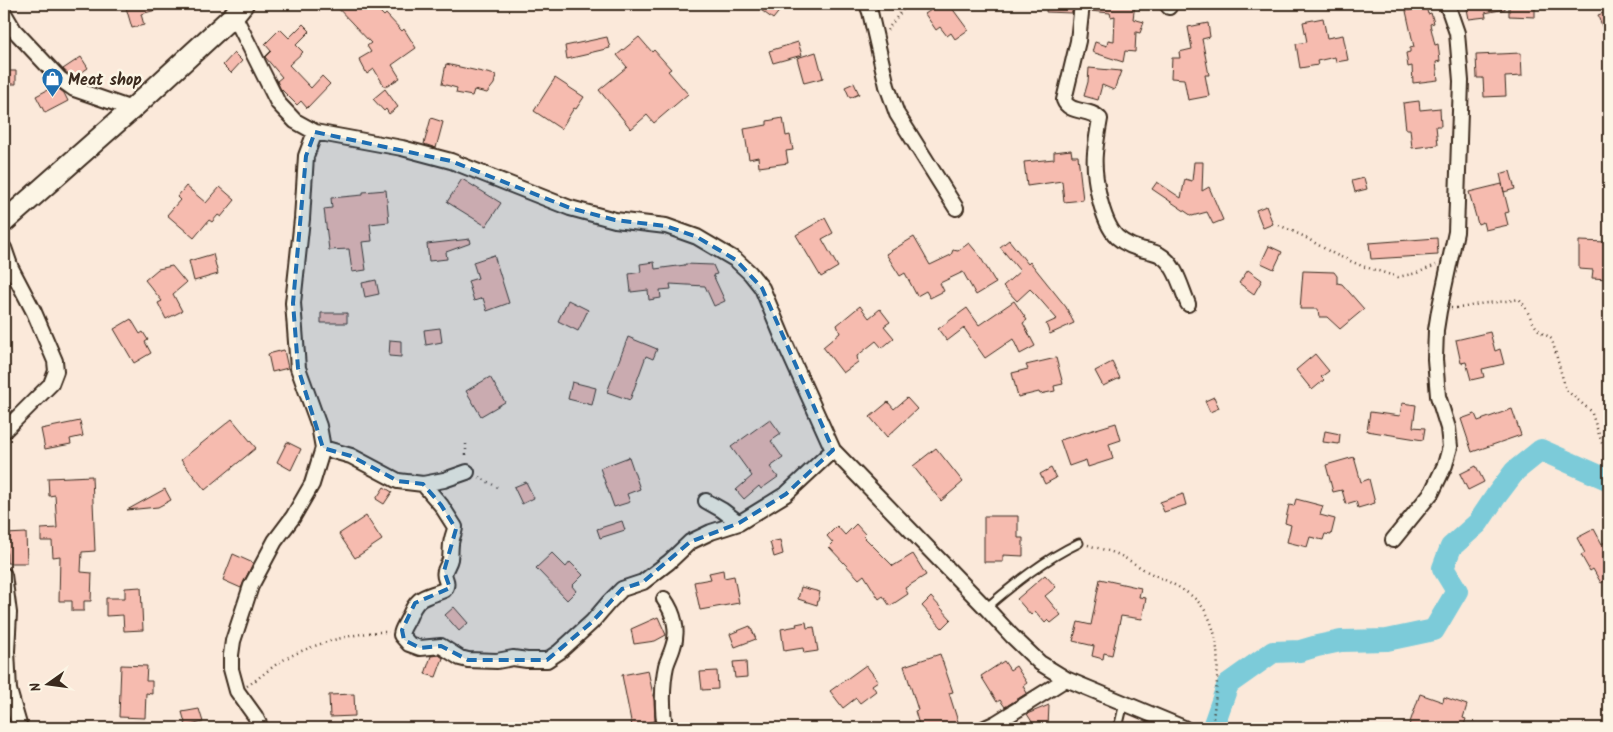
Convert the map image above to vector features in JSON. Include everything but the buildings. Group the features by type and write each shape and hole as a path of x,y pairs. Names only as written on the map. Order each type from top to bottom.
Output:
{"main road":[{"path":"4,222 132,109 238,9"}],"street":[{"path":"867,4 887,86 897,114 956,208"},
{"path":"1082,4 1078,41 1064,100 1069,108 1087,111 1095,114 1100,119 1095,155 1100,204 1105,218 1116,236 1126,244 1137,249 1159,254 1172,267 1188,304"},
{"path":"1393,540 1432,492 1445,465 1450,447 1448,428 1438,396 1435,358 1438,311 1456,232 1461,81 1457,33 1447,4"},
{"path":"238,9 278,102 295,121 315,132 402,148 451,161 570,208 615,220 666,226 697,237 736,260 762,288 833,450 1040,663 1066,679 1184,728"},
{"path":"4,13 14,30 60,79 74,89 132,109"},
{"path":"261,728 255,716 237,692 231,669 233,641 251,586 275,541 293,517 312,484 323,448 319,426 298,368 292,303 302,219 306,156 315,132"},
{"path":"4,248 55,361 56,371 51,384 4,430"},
{"path":"323,448 351,456 398,481 423,484 444,480 467,472"},
{"path":"423,484 442,505 455,527 451,540 450,560 444,571 447,584 444,590 424,597 415,603 401,635 409,644 420,648 441,646 460,658 468,660 497,661 513,658 547,660 559,652 592,622 622,589 643,582 669,562 690,542 738,523 786,494 833,450"},
{"path":"706,501 722,510 738,523"},
{"path":"4,575 9,613 7,651 9,690 20,728"},
{"path":"664,599 672,612 676,635 674,647 667,663 664,682 665,728"},
{"path":"985,728 1066,679"}],"lane":[{"path":"986,608 1017,582 1062,551 1079,543"},
{"path":"1118,728 1124,703"}],"path":[{"path":"878,47 892,22 907,4"},
{"path":"1279,225 1334,254 1362,266 1398,277 1418,273 1449,260"},
{"path":"1438,311 1488,302 1494,303 1519,299 1542,333 1549,336 1552,340 1566,390 1591,411 1603,446 1609,451"},
{"path":"1609,458 1609,463"},
{"path":"467,472 497,487"},
{"path":"1079,543 1119,555 1138,567 1179,587 1195,598 1208,616 1217,645 1218,676 1212,728"},
{"path":"237,692 262,677 285,659 346,636 387,632 401,635"}],"highlighted area":[{"path":"315,132 451,161 570,208 615,220 666,226 697,237 736,260 762,288 833,450 786,494 739,523 690,542 643,582 622,589 592,622 547,660 468,660 441,646 420,648 404,640 402,630 415,603 450,588 444,571 456,529 441,505 423,484 398,481 351,456 323,448 298,368 293,303 306,156"}],"waterway":[{"path":"1214,724 1228,684 1273,652 1300,651 1341,641 1387,640 1434,630 1457,591 1443,568 1451,547 1478,523 1515,471 1541,450 1609,480"}],"place":[{"name":"Meat shop","path":"52,98"}]}
